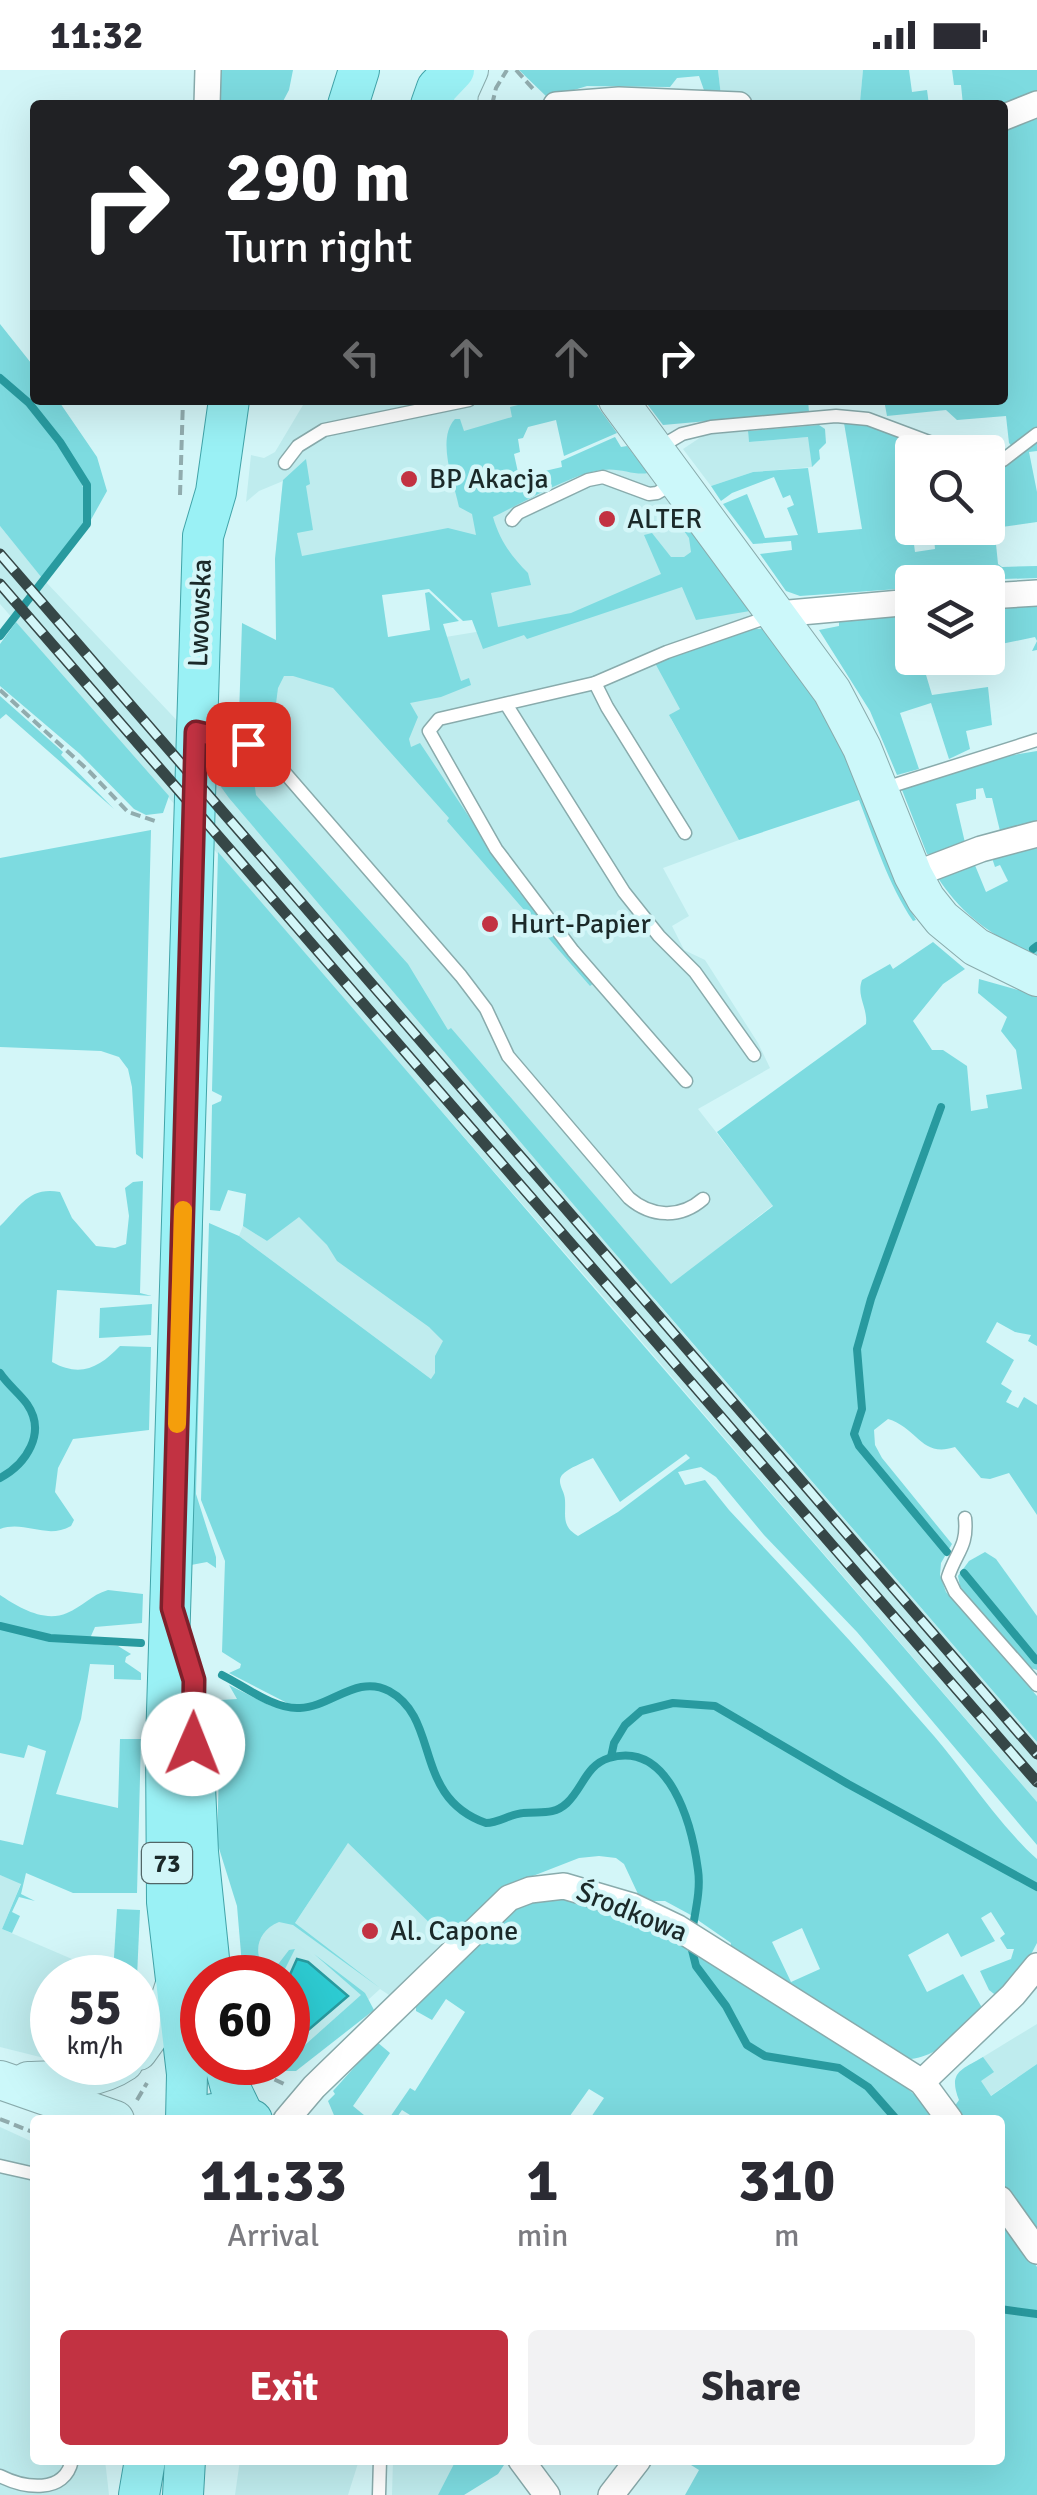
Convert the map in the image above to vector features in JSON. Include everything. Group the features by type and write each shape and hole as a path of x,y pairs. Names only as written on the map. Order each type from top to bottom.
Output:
{"main road":[{"name":"Lwowska","path":"188,1955 166,1854 166,1744 202,536 216,492 227,405"},
{"name":"Lwowska","path":"188,2085 188,2115"},
{"name":"73","path":"230,2085 246,2115"},
{"path":"139,2495 144,2465"},
{"path":"183,2495 185,2465"}],"street":[{"path":"207,100 208,70"},
{"path":"1008,116 1034,108"},
{"path":"622,405 832,691 926,899 958,934 976,947 1037,977"},
{"path":"1005,595 1037,592"},
{"path":"778,614 895,604"},
{"path":"913,875 1037,834"},
{"name":"Środkowa","path":"290,2115 314,2086 510,1898 530,1890 564,1886 632,1906 709,1945 922,2082 946,2115"},
{"path":"922,2082 1013,1995 1037,1966"},
{"path":"160,2021 180,1995"},
{"path":"2,2094 45,2085"},
{"path":"2,2094 52,2115"},
{"path":"2,2094 93,2115"},
{"path":"1005,2206 1037,2252"},
{"path":"525,2465 547,2495"},
{"path":"611,2495 634,2465"}],"lane":[{"path":"286,463 298,446 324,430 446,405"},
{"path":"656,450 692,430 836,416 868,419 911,435"},
{"path":"1005,458 1037,434"},
{"path":"512,520 518,513 588,480 603,477 649,494 678,481"},
{"path":"686,1081 573,952 496,849 429,731 439,719 596,683 699,640 778,614"},
{"path":"596,683 685,833"},
{"path":"506,704 624,892 696,972 754,1055"},
{"path":"196,732 248,744 284,773 461,976 486,1009 508,1056 630,1198 654,1214 681,1211 703,1199"},
{"path":"880,790 1037,740"},
{"path":"965,1518 963,1551 948,1576 955,1592 1037,1685"},
{"path":"0,2166 30,2173"},
{"path":"0,2476 36,2488 56,2483 71,2465"},
{"path":"379,2495 380,2465"}],"path":[{"path":"493,100 507,70"},
{"path":"516,70 547,100"},
{"path":"0,690 128,812 154,821"},
{"path":"2,2094 30,2128"}],"shaded area":[{"path":"218,70 293,70 284,100 218,99"},
{"path":"519,70 718,70 721,96 705,93 699,76 677,78 670,87 587,86 548,98"},
{"path":"718,70 863,70 860,100 746,100 721,96"},
{"path":"863,70 909,70 912,92 927,90 928,100 860,100"},
{"path":"952,70 1037,70 1037,94 1008,103 1008,100 962,100 961,85 954,85"},
{"path":"1037,119 1037,451 1029,452 1037,492 1037,522 1005,527 1005,464 1018,453 1009,443 1006,416 957,420 946,410 887,416 885,405 1008,405 1008,122"},
{"path":"0,324 30,362 30,405 61,405 97,457 107,491 88,525 88,486 83,473 63,442 0,376"},
{"path":"0,379 45,424 82,482 86,502 83,528 42,578 0,526"},
{"path":"303,405 597,405 599,408 450,443 471,511 637,458 744,598 758,629 772,628 671,719 739,840 663,868 689,916 672,926 684,950 705,960 770,1068 698,1109 773,1205 654,1299 1037,1742 1037,1802 0,604 0,526 45,581 186,730 220,786 252,669 494,629 476,536 366,558 275,559 283,481 259,491 246,502 251,455 264,458 275,452"},
{"path":"597,405 617,433 564,456 556,420 528,427 523,438 518,439 520,452 514,454 519,477 562,467 561,461 615,437 648,473 608,469 589,473 493,517 507,548 528,573 531,585 491,593 498,627 571,613 661,574 644,535 652,533 671,557 684,557 691,552 689,538 669,509 671,502 750,611 696,620 682,587 527,639 524,635 483,649 472,620 463,621 429,589 382,595 388,637 430,630 425,593 429,592 459,621 443,624 461,681 469,678 471,685 441,697 410,703 418,717 409,739 411,747 420,743 519,892 594,983 590,986 333,688 284,676 278,688 273,727 269,727 270,709 253,708 251,731 239,722 242,623 276,640 275,559 283,480 306,459 313,530 297,533 302,556 448,528 476,535 472,514 459,507 447,438 455,419 460,419 464,431 512,417 510,407"},
{"path":"648,405 808,405 809,412 663,425"},
{"path":"844,423 882,427 904,435 895,435 895,545 914,545 915,552 935,549 935,545 996,545 999,565 895,565 895,589 800,596 786,591 760,554 792,550 791,541 753,544 723,504 747,494 765,538 798,535 787,508 794,505 790,495 783,498 774,477 721,501 711,486 753,472 808,468 818,533 862,529"},
{"path":"819,425 825,429 826,443 812,467 808,437 749,442 748,431"},
{"path":"748,431 749,442 809,437 812,467 753,472 711,486 683,449 704,435"},
{"path":"1037,566 1037,578 1005,579 1005,567"},
{"path":"1037,603 1037,641 1035,637 1005,643 1005,606"},
{"path":"895,614 895,675 926,675 932,695 988,687 992,725 966,731 970,749 949,759 931,703 900,713 919,769 897,775 870,711 819,630 839,626 839,619"},
{"path":"16,622 169,796 163,813 146,815 134,809 80,754 0,686 0,644"},
{"path":"772,628 817,688 876,827 894,880 916,920 904,907 889,877 859,800 739,840 669,715 680,709 655,663 741,630"},
{"path":"0,696 63,752 61,755 114,809 6,714 0,719"},
{"path":"1037,751 1037,829 1001,835 992,798 986,798 983,788 976,789 976,799 956,804 966,847 927,854 902,790 905,786"},
{"path":"229,760 252,766 256,795 408,964 448,1030 451,1028 671,1284 773,1206 717,1132 866,1024 862,980 890,964 893,969 933,942 965,969 943,984 913,1021 932,1050 943,1050 967,1066 971,1111 988,1108 986,1095 1022,1089 1016,1050 1001,1031 1007,1017 978,993 979,979 1037,992 1037,1346 1028,1341 1031,1335 997,1322 986,1342 1014,1360 1001,1384 1012,1391 1006,1402 1018,1408 1024,1397 1037,1405 1037,1515 1009,1473 981,1478 955,1447 934,1449 888,1419 874,1430 875,1445 882,1458 952,1544 941,1563 940,1575 946,1592 1037,1696 1037,1742 229,798 221,787"},
{"path":"151,830 143,1159 136,1154 128,1069 119,1057 101,1051 0,1047 0,858"},
{"path":"1037,839 1037,955 981,924 938,878 972,858 986,892 1008,881 992,858"},
{"path":"218,852 1037,1802 1037,1845 857,1632 764,1535 716,1477 701,1467 678,1472 685,1485 705,1480 909,1707 996,1815 1037,1859 1037,1943 1026,1964 998,1997 989,1990 980,1971 1011,1959 1014,1949 1007,1949 1000,1938 1005,1934 991,1912 981,1918 995,1941 961,1957 948,1933 908,1955 927,1992 963,1974 985,2013 958,2036 926,2055 905,2059 730,1950 731,1943 689,1914 665,1901 646,1901 638,1894 624,1864 616,1858 599,1856 579,1858 520,1881 446,1939 348,1843 295,1923 380,1988 293,1925 279,1922 272,1926 259,1943 259,1955 241,1955 237,1906 217,1842 221,1700 237,1699 229,1685 269,1705 288,1710 291,1705 229,1673 241,1664 222,1652 225,1561 201,1500 209,1223 239,1236 431,1379 435,1356 443,1341 337,1261 299,1217 267,1241 243,1226 246,1194 228,1190 220,1211 210,1210 212,1105 221,1101 222,1096 212,1091","holes":["686,1454 690,1458 618,1512 578,1536 569,1528 560,1481 568,1470 593,1458 620,1502","802,1928 820,1969 791,1982 772,1942"]},
{"path":"143,1181 140,1293 152,1296 57,1290 52,1362 81,1370 97,1365 120,1346 151,1347 149,1430 73,1439 58,1468 55,1492 74,1520 71,1526 53,1531 0,1529 0,1226 33,1195 60,1192 72,1218 96,1246 115,1248 126,1244 129,1216 125,1188"},
{"path":"300,1208 471,1349 439,1385 239,1236 243,1226 267,1241"},
{"path":"203,1224 196,1494 216,1568 207,1562 191,1565 198,1226"},
{"path":"152,1304 151,1335 99,1338 100,1308"},
{"path":"985,1552 996,1559 1037,1616 1037,1670 1024,1666 962,1596 958,1576 969,1561"},
{"path":"108,1590 143,1594 142,1623 95,1627 91,1636 94,1644 118,1646 131,1654 125,1662 141,1673 141,1680 114,1679 114,1665 90,1664 81,1719 56,1794 118,1808 120,1739 141,1739 137,1893 73,1893 26,1873 21,1894 35,1901 19,1897 12,1912 20,1916 12,1933 2,1929 21,1884 0,1875 0,1840 23,1845 46,1751 28,1745 24,1758 0,1753 0,1595 23,1609 58,1616"},
{"path":"348,1843 446,1939 389,1995 380,1989 310,2053 310,1955 254,1955 253,1940 273,1908 295,1923"},
{"path":"0,1875 21,1883 2,1929 63,1955 30,1955 30,2054 0,2047"},
{"path":"562,1895 619,1910 699,1953 894,2077 932,2115 592,2115 604,2098 589,2089 571,2115 410,2115 402,2110 398,2115 391,2115 410,2088 415,2091 465,2012 446,1999 432,2020 416,2011 416,2002 514,1906"},
{"path":"117,1909 140,1910 138,1955 114,1955"},
{"path":"314,1954 365,1993 374,2010 310,2060 310,2041 361,1995"},
{"path":"310,1964 348,1996 310,2028"},
{"path":"1037,2024 1037,2064 983,2101 965,2068"},
{"path":"377,2042 390,2053 353,2106 364,2115 334,2115 328,2101 335,2094 333,2091"},
{"path":"983,2057 994,2072 981,2081 991,2096 1037,2064 1037,2238 1005,2189 1005,2115 959,2115 954,2107 959,2100 956,2078"},
{"path":"0,2127 30,2141 30,2465 106,2465 109,2495 0,2495"},
{"path":"1005,2222 1037,2267 1037,2495 685,2495 699,2470 691,2465 1005,2465"},
{"path":"239,2465 357,2465 348,2495 235,2495"},
{"path":"393,2465 476,2465 459,2495 392,2495"},
{"path":"453,2465 504,2465 498,2474 464,2495 438,2495"}],"waterway":[{"path":"0,378 30,404"},
{"path":"0,636 87,524 87,485 31,405"},
{"path":"1033,949 1037,946"},
{"path":"941,1107 871,1299 857,1349 862,1409 854,1434 859,1446 947,1552"},
{"path":"0,1373 27,1404 35,1426 25,1456 0,1478"},
{"path":"964,1573 1036,1660"},
{"path":"0,1626 50,1638 141,1643"},
{"path":"222,1675 290,1708 311,1706 366,1686 389,1691 416,1720 436,1777 447,1795 463,1811 486,1823 562,1807 601,1761 630,1756 648,1762 674,1790 690,1831 699,1878 692,1932"},
{"path":"611,1757 625,1725 641,1711 673,1703 715,1706 1037,1887"},
{"path":"691,1946 696,1966 726,2006 747,2045 765,2056 839,2068 868,2087 893,2115"},
{"path":"1005,2310 1037,2314"}],"railway":[{"path":"0,554 1037,1754"},
{"path":"0,584 1037,1782"}],"slow traffic":[{"path":"177,1424 183,1210"}],"place":[{"name":"BP Akacja","path":"409,479"},
{"name":"ALTER","path":"607,519"},
{"name":"Hurt-Papier","path":"490,924"},
{"name":"Al. Capone","path":"370,1931"}],"route":[{"path":"193,1744 194,1680 172,1608 196,732 248,744"}]}
